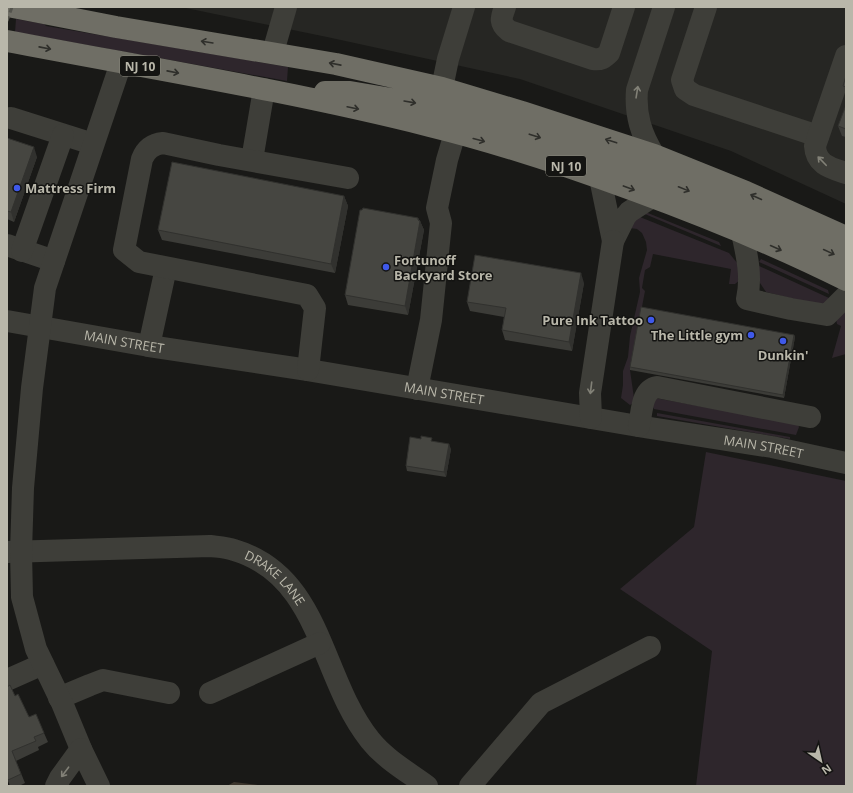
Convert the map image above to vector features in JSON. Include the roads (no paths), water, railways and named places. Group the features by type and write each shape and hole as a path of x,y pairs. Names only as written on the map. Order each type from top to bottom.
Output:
{"highway":[{"path":"13,7 116,27 273,52 336,64 442,88 522,112 654,155 746,192 846,237"},
{"name":"NJ 10","path":"7,41 269,90 424,124 493,143 600,178 652,197 742,233 846,280"},
{"path":"269,90 350,92 415,102 525,133 633,169 751,216 846,259"}],"street":[{"path":"273,52 286,7"},
{"path":"442,88 448,59 464,7"},
{"path":"505,7 502,22 504,27 509,31 598,60 604,58 609,53 624,7"},
{"path":"654,155 640,129 636,102 637,90 664,7"},
{"path":"706,7 682,80 683,86 687,91 694,95 818,136"},
{"path":"846,56 815,146 815,153 821,163 846,173"},
{"path":"99,786 36,649 22,597 14,552 23,488 32,388 45,288 121,62"},
{"path":"252,160 269,90"},
{"path":"11,118 93,144"},
{"path":"417,389 431,320 441,223 437,208 447,160 456,133"},
{"path":"54,261 14,248 63,135"},
{"path":"308,370 315,308 307,295 139,262 124,250 142,159 147,150 157,143 163,143 348,178"},
{"path":"600,178 613,241"},
{"path":"591,418 590,393 613,241 629,212 652,197"},
{"path":"742,233 748,259 750,279 747,299 827,315 846,296"},
{"path":"149,346 166,268"},
{"name":"MAIN STREET","path":"7,321 149,346 308,370 772,447 846,463"},
{"path":"639,426 646,394 652,388 657,387 810,417"},
{"name":"DRAKE LANE","path":"14,552 210,546 233,549 267,566 281,577 294,591 305,607 346,700 370,740 381,752 425,785"},
{"path":"210,694 320,643"},
{"path":"470,786 541,703 650,647"},
{"path":"7,680 43,664"},
{"path":"59,698 103,680 169,693"},
{"path":"56,786 81,749"}],"railway":[{"path":"7,21 12,7"}],"place":[{"name":"Mattress Firm","path":"17,188"},
{"name":"Fortunoff Backyard Store","path":"386,267"},
{"name":"Pure Ink Tattoo","path":"651,320"},
{"name":"The Little gym","path":"751,335"},
{"name":"Dunkin'","path":"783,341"}]}
